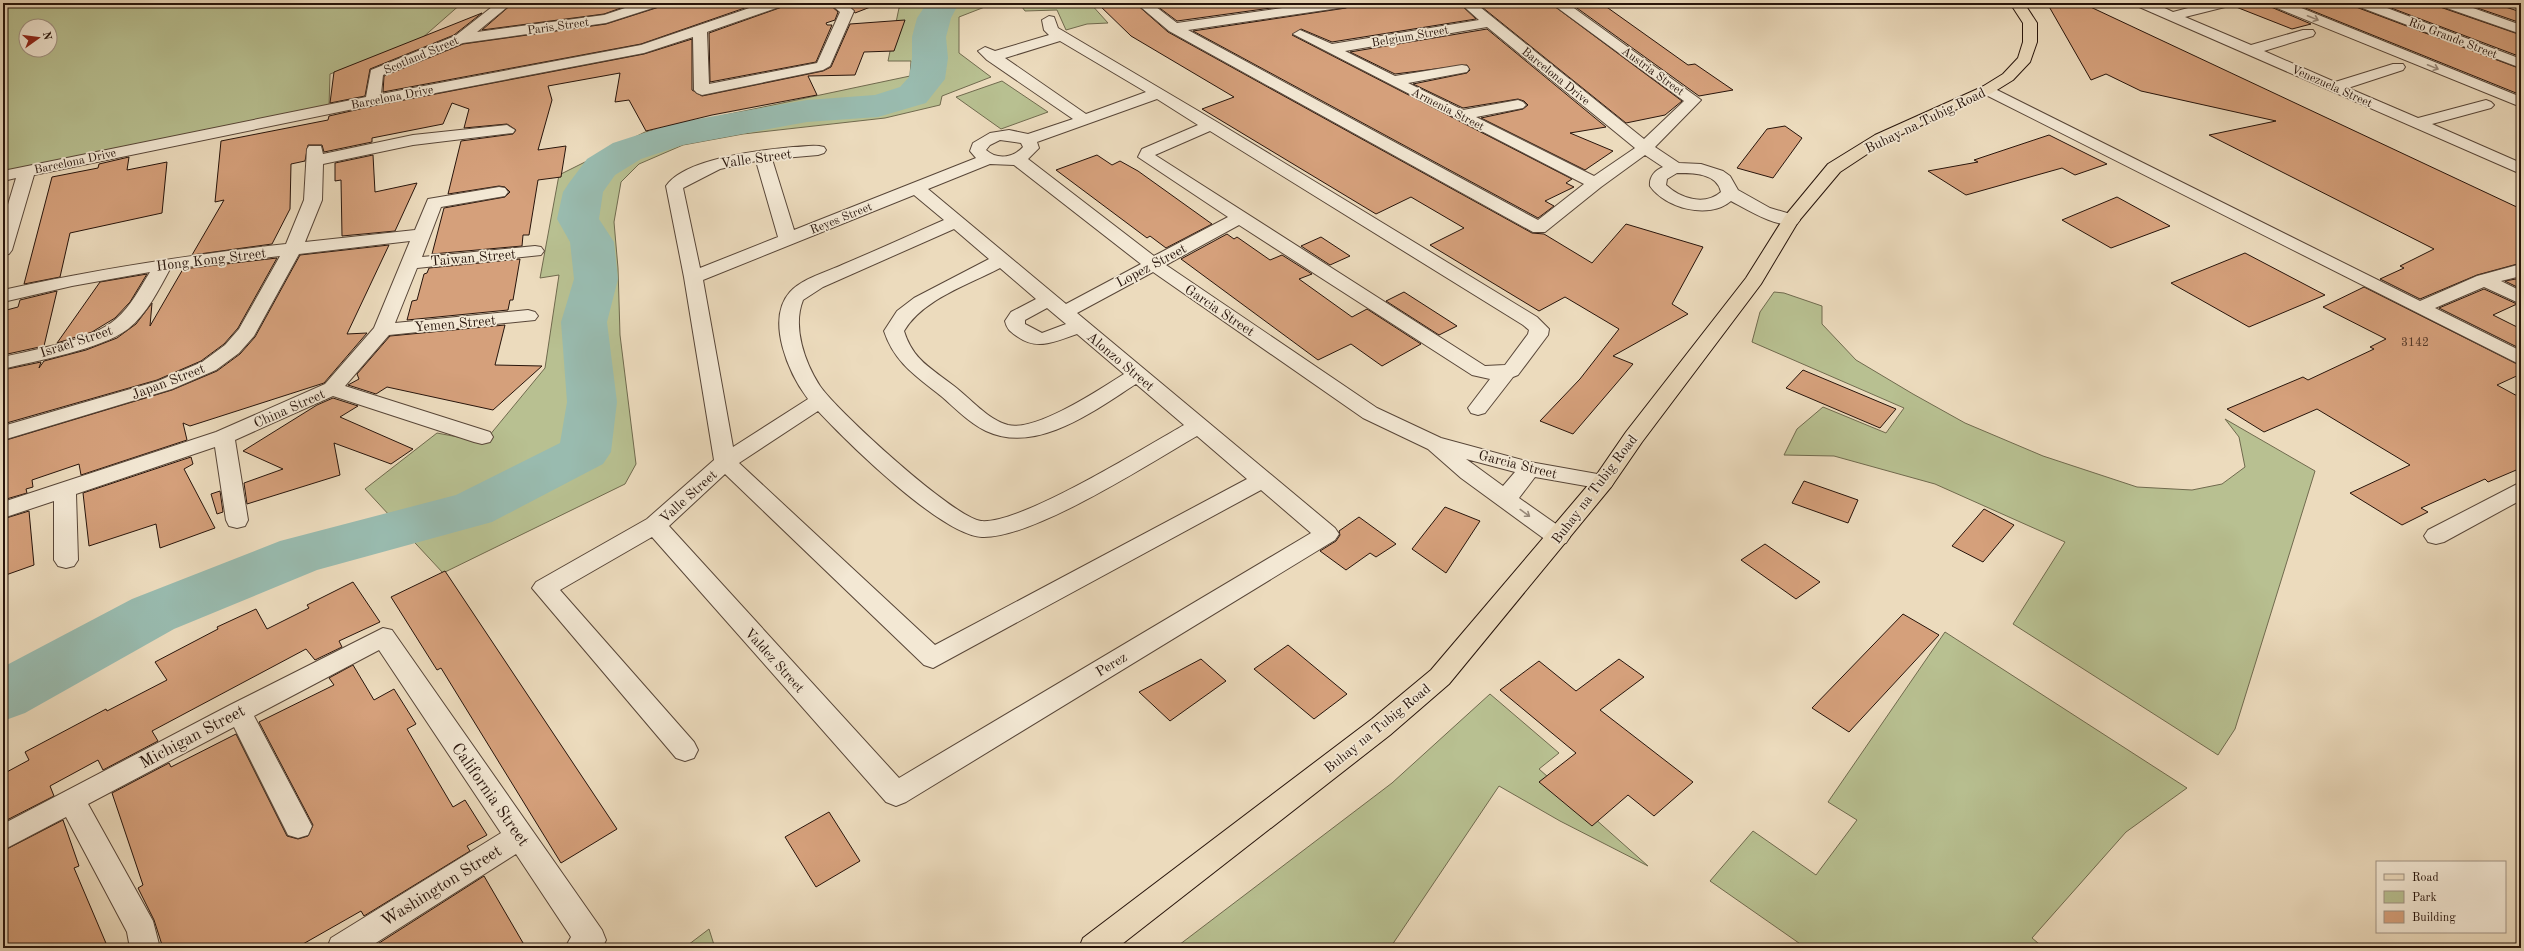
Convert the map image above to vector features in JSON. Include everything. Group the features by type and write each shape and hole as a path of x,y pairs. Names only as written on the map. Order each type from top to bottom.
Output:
{"main road":[{"name":"Buhay na Tubig Road","path":"1094,948 1381,727 1440,677 1603,482 1634,437 1754,280 1791,220 1834,168 1881,138 1987,90 2008,77 2024,59 2030,42 2030,23 2017,3"}],"street":[{"name":"Scotland Street","path":"373,100 376,73 460,39 505,3"},
{"name":"Paris Street","path":"460,39 606,19 654,3"},
{"name":"Barcelona Drive","path":"3,176 373,100 644,49 777,3"},
{"path":"700,30 702,90 823,66 847,11 836,3"},
{"path":"1144,3 1174,28 1539,228 1596,183 1645,148"},
{"path":"1174,28 1346,3"},
{"name":"Barcelona Drive","path":"1467,3 1645,148 1676,168"},
{"name":"Austria Street","path":"1558,3 1693,100 1645,148"},
{"name":"Venezuela Street","path":"2142,3 2520,168"},
{"path":"2172,16 2224,3"},
{"path":"2277,3 2521,102"},
{"name":"Rio Grande Street","path":"2362,3 2521,64"},
{"path":"2446,3 2521,30"},
{"path":"1049,20 1051,30 1158,93 1536,325 1539,329 1538,335 1512,371 1504,373 1479,371 1146,157 1148,152 1211,126"},
{"name":"Belgium Street","path":"1330,49 1490,22"},
{"path":"2251,50 2308,33"},
{"name":"Armenia Street","path":"1300,34 1596,183"},
{"path":"1061,36 988,54 1084,120"},
{"path":"2334,87 2398,67"},
{"path":"1393,81 1462,69"},
{"path":"1987,90 2521,358"},
{"path":"1028,140 1031,148 1028,152 1017,159 1002,161 988,160 978,151 979,146 984,141 1007,135 1028,140 1158,93"},
{"path":"1461,115 1518,105"},
{"path":"2418,123 2486,105"},
{"name":"Japan Street","path":"3,433 165,385 209,366 232,349 247,332 293,249 313,200 315,155 413,140 506,130"},
{"name":"Valle Street","path":"685,750 544,588 655,525 725,462 693,277 674,186 700,170 716,164 763,156 818,150"},
{"path":"763,156 788,239"},
{"name":"Garcia Street","path":"1017,159 1153,264 1370,413 1434,443 1530,469 1603,482"},
{"name":"Reyes Street","path":"693,277 988,160"},
{"path":"1676,168 1693,168 1716,175 1725,180 1730,187 1730,193 1718,203 1695,204 1671,198 1658,186 1657,180 1660,175 1676,168"},
{"path":"3,250 27,171"},
{"name":"Alonzo Street","path":"916,188 1327,534"},
{"name":"China Street","path":"3,510 224,437 332,389 383,330 434,203 499,192"},
{"path":"1730,193 1764,212 1791,220"},
{"name":"Lopez Street","path":"1079,326 1044,339 1034,339 1016,327 1015,321 1018,316 1056,306 1153,264 1239,218"},
{"path":"955,222 816,283 796,297 789,319 791,347 804,378 819,401 928,500 955,518 981,529 1017,522 1049,508 1198,426"},
{"name":"Hong Kong Street","path":"3,296 72,280 164,264 422,234"},
{"name":"Taiwan Street","path":"410,263 535,251"},
{"path":"1001,260 921,302 904,315 894,331 902,352 920,369 977,416 992,426 1011,432 1035,429 1055,422 1138,375"},
{"name":"Israel Street","path":"3,363 101,336 121,326 133,313 164,264"},
{"path":"2422,307 2484,280 2521,270"},
{"path":"2484,280 2521,298"},
{"name":"Yemen Street","path":"383,330 528,316"},
{"path":"1478,408 1504,373"},
{"path":"332,389 482,437"},
{"path":"819,401 725,462 933,658 1262,480"},
{"path":"224,437 237,520"},
{"name":"Garcia Street","path":"1434,443 1469,473 1558,537"},
{"path":"1505,499 1530,469"},
{"path":"65,490 66,560"},
{"path":"2436,536 2521,490"},
{"name":"Valdez Street","path":"655,525 896,794"},
{"name":"Perez","path":"896,794 1327,534"},
{"name":"Michigan Street","path":"3,838 71,800 383,637"},
{"name":"California Street","path":"383,637 591,940 580,948"},
{"path":"239,712 298,826"},
{"path":"71,800 142,931 145,948"},
{"name":"Washington Street","path":"342,948 520,836"}],"green space":[{"path":"3,3 462,3 421,39 330,74 329,106 3,172"},
{"path":"914,3 995,3 959,17 959,53 991,77 942,96 940,105 885,118 743,134 683,145 639,164 621,182 614,222 618,268 620,335 636,464 625,484 443,573 365,489 437,433 484,442 545,368 559,275 540,278 559,175 645,132 910,76 911,61 888,61 899,8"},
{"path":"1019,3 1090,3 1108,23 1087,24 1066,30 1057,10 1025,11"},
{"path":"1002,81 1048,112 1001,129 956,97"},
{"path":"1774,292 1784,293 1822,306 1822,324 1856,360 1965,423 2043,456 2137,487 2192,490 2222,484 2245,467 2239,437 2225,419 2315,471 2235,729 2218,755 2013,624 2065,542 1935,484 1834,456 1784,455 1797,429 1823,407 1886,433 1904,408 1752,342 1760,312"},
{"path":"1945,632 2187,788 2126,832 2032,938 2044,948 1806,948 1710,881 1753,831 1816,875 1857,820 1828,802"},
{"path":"1490,694 1559,753 1539,769 1648,866 1560,821 1499,786 1390,948 1175,948 1392,783"},
{"path":"709,929 715,948 684,948"}],"building":[{"path":"513,3 635,3 604,14 482,30"},
{"path":"662,3 759,3 641,44 383,92 384,76 463,44 606,24 659,7"},
{"path":"785,3 828,3 838,12 835,20 826,23 827,25 832,25 816,62 710,82 709,33 782,7"},
{"path":"847,3 872,3 873,6 855,13"},
{"path":"1097,3 1135,3 1168,32 1532,233 1544,234 1592,263 1626,224 1703,247 1672,304 1688,314 1613,356 1633,364 1573,434 1540,421 1580,379 1619,329 1565,297 1539,311 1430,245 1464,228 1411,197 1376,214 1202,109 1234,97 1131,36"},
{"path":"1153,3 1307,3 1177,21"},
{"path":"1354,3 1459,3 1476,19 1332,42 1301,29 1292,35 1572,179 1566,183 1574,187 1545,201 1554,206 1538,218 1193,31 1346,8"},
{"path":"1477,3 1550,3 1682,101 1665,115 1626,123"},
{"path":"1570,3 1601,3 1688,65 1695,64 1733,90 1699,96"},
{"path":"2047,3 2082,3 2521,209 2521,263 2477,275 2420,299 2380,279 2404,268 2400,266 2434,249 2209,135 2276,121 2141,91 2106,74 2091,80"},
{"path":"2232,3 2269,3 2271,7 2311,24 2292,29 2231,5"},
{"path":"2293,3 2354,3 2356,7 2521,69 2521,95"},
{"path":"2378,3 2438,3 2440,7 2521,35 2521,57"},
{"path":"2463,3 2493,3 2521,12 2521,23"},
{"path":"482,13 454,35 370,69 365,96 330,103 334,72"},
{"path":"905,20 894,51 864,52 855,75 808,76 817,95 712,115 646,131 629,100 615,102 620,73 548,86 552,100 538,150 566,146 561,177 538,180 529,235 523,235 522,246 432,254 444,208 505,197 510,192 505,187 499,186 448,194 461,141 513,134 516,130 507,124 464,128 469,109 452,103 443,124 372,138 372,142 324,152 322,145 308,145 305,161 291,164 290,209 272,244 192,255 224,200 215,202 221,141 328,120 329,116 373,106 644,54 692,39 692,90 702,96 823,71 831,67 850,24"},
{"path":"1487,29 1606,127 1570,133 1613,151 1585,170 1481,118 1523,109 1528,105 1524,101 1518,99 1463,108 1413,84 1467,73 1470,70 1467,65 1395,74 1350,52"},
{"path":"1785,126 1802,138 1773,178 1737,168 1767,129"},
{"path":"2049,135 2107,164 2075,175 2062,168 1966,195 1928,171 1978,162 1974,160"},
{"path":"373,155 375,192 417,183 395,231 342,236 341,180 335,181 335,163"},
{"path":"1097,155 1112,165 1120,161 1138,171 1212,224 1166,248 1150,236 1147,238 1056,170"},
{"path":"129,157 127,170 167,162 162,213 70,233 60,277 24,284 52,177 98,168 99,164"},
{"path":"2117,197 2170,226 2111,248 2062,220"},
{"path":"1227,234 1234,239 1237,237 1270,260 1282,255 1312,274 1299,279 1352,317 1367,309 1421,344 1382,366 1351,344 1318,360 1181,259"},
{"path":"1321,237 1350,256 1330,265 1301,246"},
{"path":"389,245 347,334 367,333 324,383 190,426 183,423 187,440 81,475 79,464 32,480 33,487 26,489 27,493 3,500 3,441 172,390 217,371 240,354 255,337 300,255"},
{"path":"2245,253 2325,295 2249,327 2171,283"},
{"path":"277,258 238,328 224,344 201,361 157,380 3,424 3,370 41,362 39,368 44,361 86,350 117,338 136,324 152,303 150,326 183,269"},
{"path":"520,259 513,300 510,300 508,310 407,320 412,301 417,300 424,274 427,273 429,268"},
{"path":"147,274 130,302 115,318 92,332 57,343 100,282"},
{"path":"2521,278 2521,289 2505,281"},
{"path":"2364,287 2521,366 2521,374 2497,385 2521,398 2521,468 2488,482 2485,479 2421,508 2428,512 2402,525 2350,493 2410,465 2317,409 2264,432 2227,409 2303,377 2308,380 2374,349 2370,347 2386,339 2323,307"},
{"path":"2484,289 2517,304 2493,315 2521,329 2521,349 2439,308"},
{"path":"57,291 44,346 3,355 3,311 18,307 20,300"},
{"path":"1404,292 1457,326 1439,335 1386,301"},
{"path":"505,325 495,365 542,366 493,410 387,387 376,394 348,385 359,379 357,374 390,336"},
{"path":"1803,370 1896,409 1880,428 1786,388"},
{"path":"333,398 358,406 340,417 413,449 391,464 334,443 340,475 247,504 244,483 283,469 243,451 317,405"},
{"path":"191,457 193,464 184,469 215,528 160,548 156,524 89,546 83,493"},
{"path":"1804,481 1858,500 1848,523 1792,503"},
{"path":"220,491 223,512 217,514 211,494"},
{"path":"1445,507 1480,521 1446,573 1412,549"},
{"path":"1984,509 2014,525 1983,562 1952,546"},
{"path":"29,511 34,565 3,576 3,519"},
{"path":"1359,517 1396,544 1376,557 1370,553 1346,570 1320,551 1336,541 1340,535 1339,531"},
{"path":"1765,544 1820,582 1796,599 1741,560"},
{"path":"445,571 617,829 561,863 441,668 437,670 391,597"},
{"path":"353,582 380,622 339,641 342,647 315,660 306,649 152,731 158,741 103,770 98,760 50,786 54,796 3,822 3,774 29,760 25,752 106,709 107,711 167,680 155,662 218,629 217,627 256,609 267,629 309,608 307,605"},
{"path":"1903,614 1939,635 1849,732 1812,708"},
{"path":"1288,645 1347,694 1314,719 1254,669"},
{"path":"1201,659 1226,681 1170,721 1139,692"},
{"path":"1619,659 1644,677 1600,710 1693,782 1654,816 1628,795 1592,826 1539,782 1576,753 1500,690 1539,661 1576,691"},
{"path":"353,665 374,700 394,689 416,724 407,729 453,807 465,800 487,835 467,846 470,851 364,916 361,911 296,948 163,948 154,920 138,888 143,885 112,793 169,763 171,767 236,734 287,836 298,839 308,836 313,825 259,722 334,685 329,678"},
{"path":"829,812 860,861 816,887 785,837"},
{"path":"63,820 79,866 74,868 108,948 3,948 3,851"},
{"path":"484,876 526,948 377,948 376,945"}],"waterway":[{"path":"3,696 153,614 300,555 473,509 585,452 592,402 584,322 596,279 592,242 578,219 583,192 601,167 627,151 675,135 807,111 878,106 913,95 927,79 930,58 929,37 934,18 943,3"}]}
